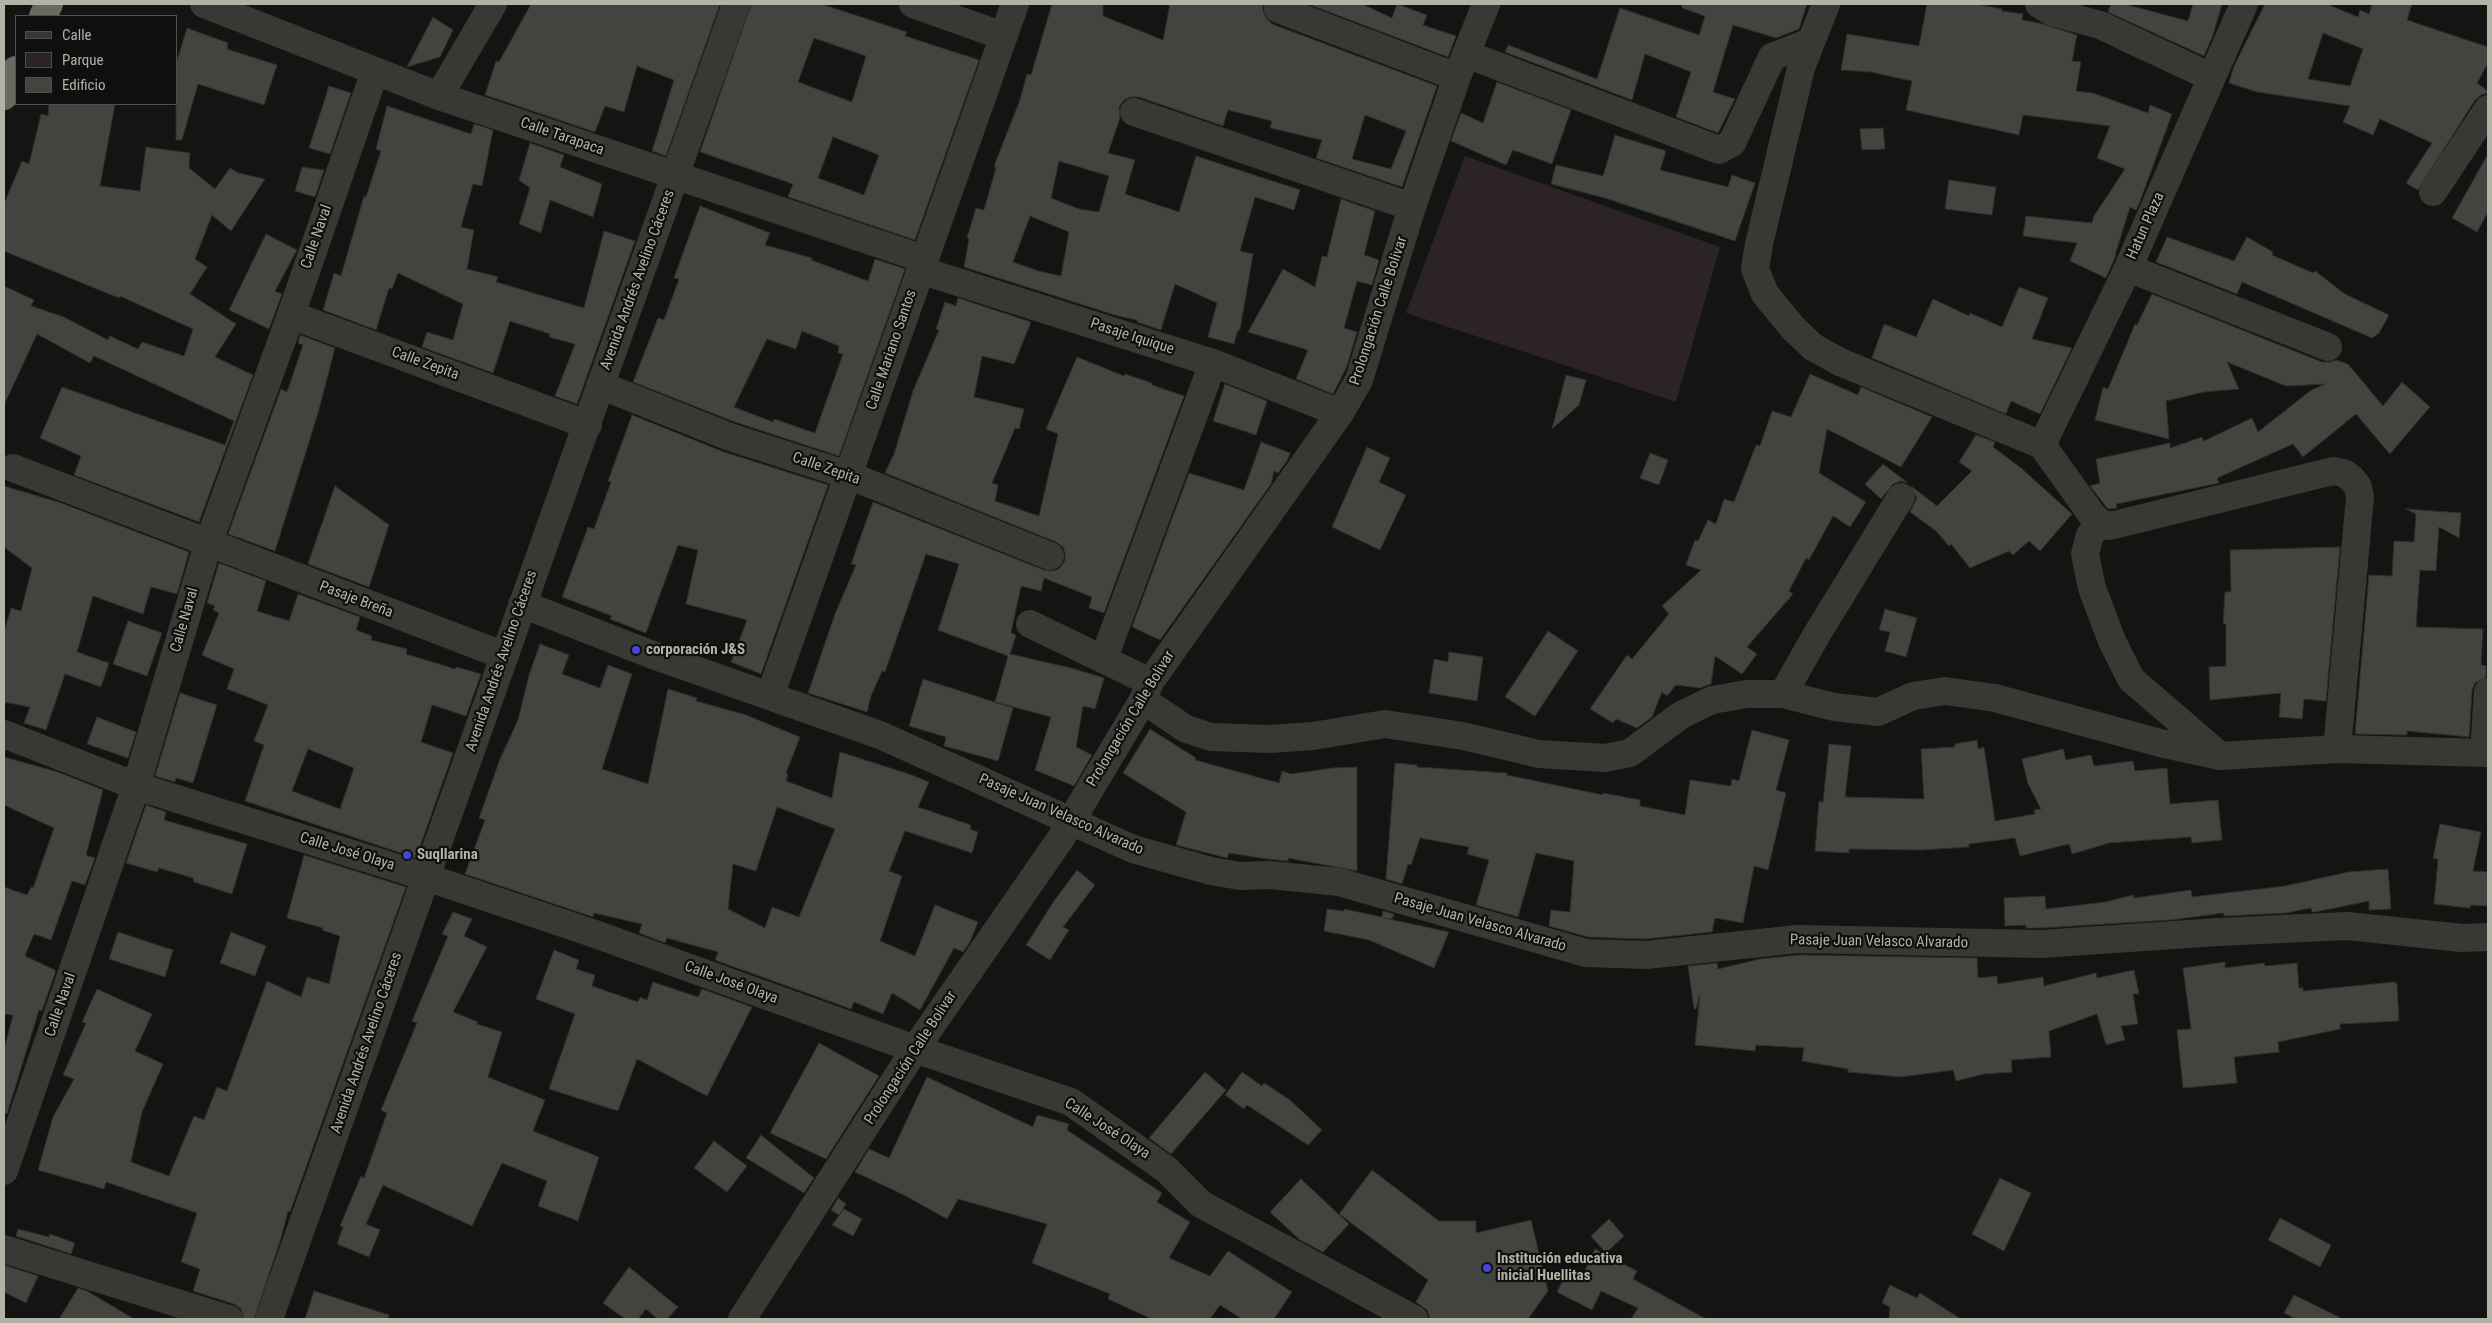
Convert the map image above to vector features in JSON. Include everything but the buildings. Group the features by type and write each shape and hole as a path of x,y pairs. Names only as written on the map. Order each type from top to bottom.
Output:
{"highway":[{"path":"4,96 15,72"}],"street":[{"name":"Calle Tarapaca","path":"204,4 440,96 675,176 922,265"},
{"path":"440,96 493,4"},
{"name":"Avenida Andrés Avelino Cáceres","path":"269,1319 736,4"},
{"path":"913,4 1003,36"},
{"name":"Calle Mariano Santos","path":"770,696 1015,4"},
{"name":"Prolongación Calle Bolivar","path":"742,1319 915,1050 1060,838 1146,691 1340,413 1359,380 1412,208 1461,66 1486,4"},
{"path":"1826,4 1801,68 1759,244 1755,269 1765,294 1793,328 1813,347 1840,362 2042,444 2092,515 2100,522 2110,526 2333,471 2344,473 2352,479 2358,487 2360,497 2338,749"},
{"path":"2039,4 2052,12 2100,25 2211,77"},
{"name":"Hatun Plaza","path":"2042,444 2128,268 2244,4"},
{"path":"1278,9 1461,66 1718,150 1732,143 1772,57 1810,42"},
{"name":"Calle Naval","path":"4,1171 136,786 208,544 291,315 374,71"},
{"path":"2433,192 2488,109"},
{"path":"1134,112 1412,208"},
{"name":"Pasaje Iquique","path":"922,265 1212,364 1340,413"},
{"path":"2128,268 2328,347"},
{"name":"Calle Zepita","path":"291,315 588,424"},
{"path":"1104,658 1212,364"},
{"name":"Calle Zepita","path":"600,385 730,437 848,475 1050,556"},
{"name":"Pasaje Breña","path":"12,468 505,656"},
{"path":"1783,694 1817,634 1901,497"},
{"path":"2100,522 2090,535 2085,554 2092,588 2112,641 2131,679 2220,756"},
{"name":"Pasaje Juan Velasco Alvarado","path":"522,604 650,654 880,735 1132,849 1210,871 1240,876 1270,875 1339,882 1586,953 1646,955 1798,939 2042,944 2218,932 2347,926 2462,938 2488,938"},
{"path":"1030,624 1104,658 1146,691 1186,729 1211,737 1270,739 1313,736 1385,724 1463,736 1539,754 1605,758 1630,753 1681,715 1712,700 1747,694 1783,694 1834,707 1878,712 1913,696 1928,692 1971,693 2160,743 2220,756 2269,755 2338,749 2486,753 2488,692"},
{"name":"Calle José Olaya","path":"4,734 136,786 426,877 595,934 915,1050 1071,1102 1167,1170 1200,1204 1414,1319"},
{"path":"4,1249 229,1319"}],"green space":[{"path":"1465,156 1720,247 1676,402 1406,313"}],"place":[{"name":"corporación J&S","path":"636,650"},
{"name":"Suqllarina","path":"407,855"},
{"name":"Institución educativa inicial Huellitas","path":"1487,1268"}]}
